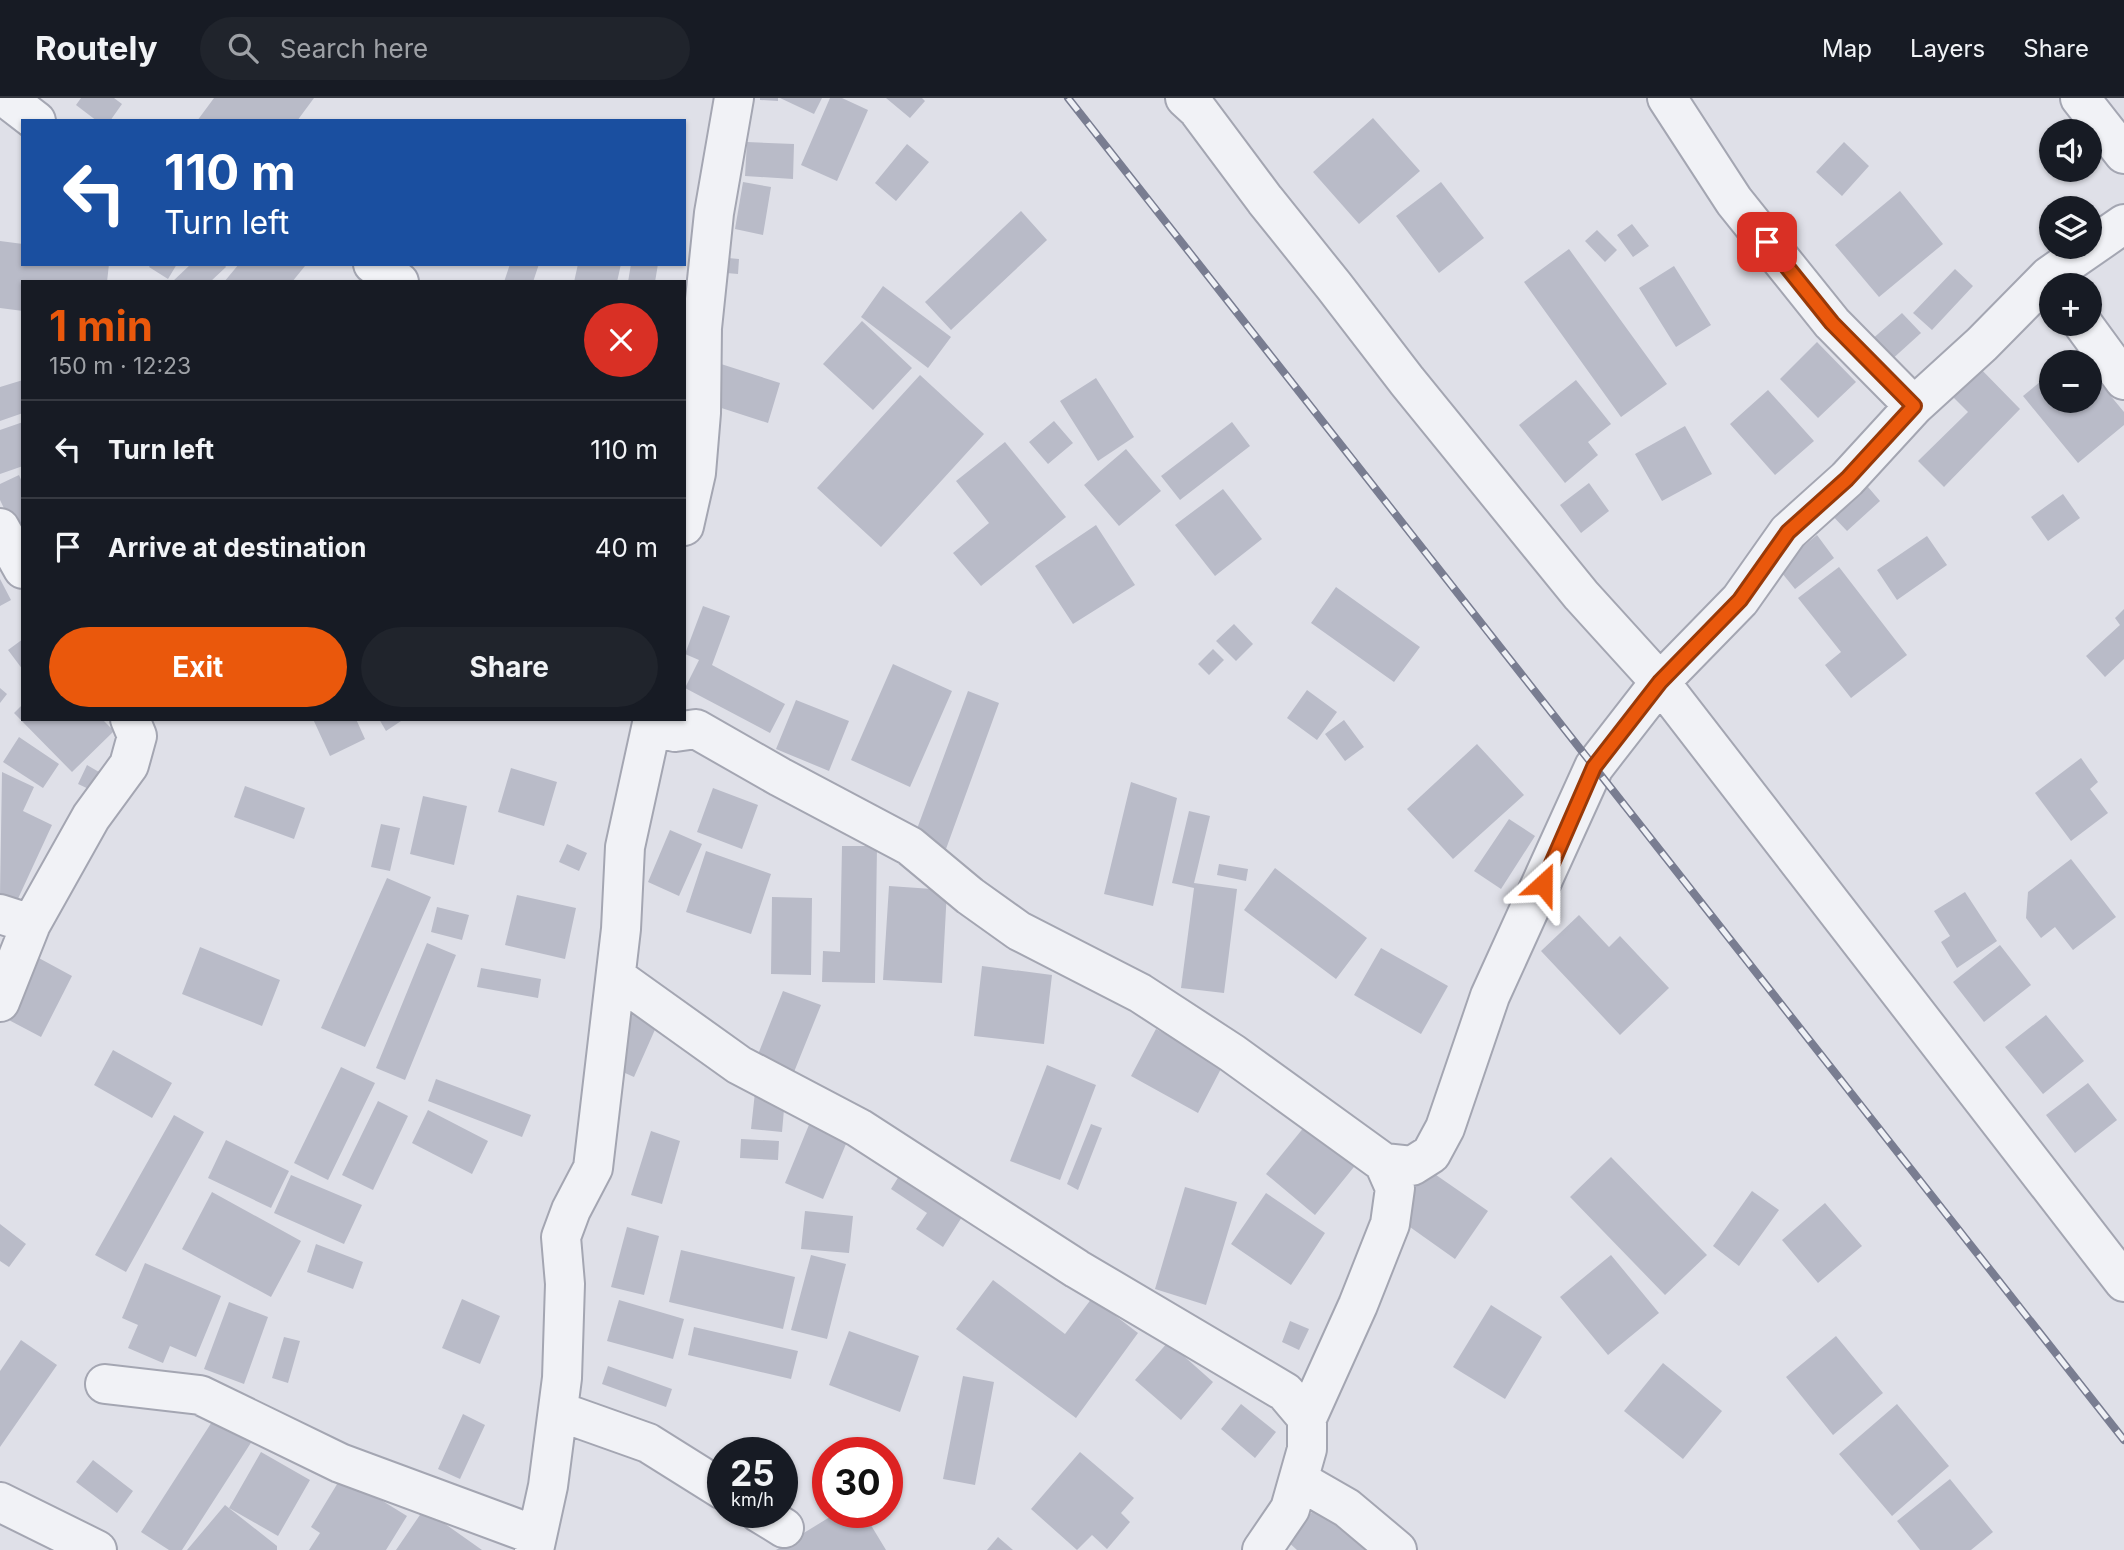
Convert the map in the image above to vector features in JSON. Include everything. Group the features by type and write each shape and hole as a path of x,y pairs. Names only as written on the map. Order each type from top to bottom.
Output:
{"street":[{"path":"6,98 33,119"},
{"path":"686,517 696,473 701,413 693,330 734,98"},
{"path":"1185,98 1197,109 1407,381 1581,596 1660,682 2124,1282"},
{"path":"1667,98 1742,211 1832,323 1914,406"},
{"path":"2080,98 2124,155"},
{"path":"2062,273 2124,224"},
{"path":"376,266 396,280"},
{"path":"105,1384 200,1395 340,1463 536,1543 548,1486 562,1378 565,1284 561,1237 571,1210 593,1168 621,929 625,847 653,723 675,732 695,729 910,846 970,896 1019,931 1140,993 1232,1053 1384,1163 1412,1166 1431,1154 1445,1128 1490,996 1594,767 1660,682 1740,600 1788,532 1847,479 1914,406 2039,293"},
{"path":"2092,336 2124,380"},
{"path":"0,527 21,565"},
{"path":"0,1002 15,919 129,765 137,736 131,721"},
{"path":"616,977 739,1065 859,1128 1077,1269 1285,1392 1307,1418"},
{"path":"1262,1550 1290,1509 1307,1449 1307,1418 1358,1305 1390,1224 1395,1188 1384,1163"},
{"path":"558,1411 648,1443 707,1480"},
{"path":"1300,1481 1347,1508 1397,1550"},
{"path":"0,1502 97,1550"}],"building":[{"path":"81,98 114,98 122,104 111,119 94,119 76,105"},
{"path":"214,98 314,98 298,119 198,119"},
{"path":"778,98 778,101 760,100"},
{"path":"780,98 822,98 814,114"},
{"path":"830,98 842,98 868,110 837,181 801,165"},
{"path":"886,98 922,98 925,101 910,118"},
{"path":"1373,118 1420,171 1359,224 1313,172"},
{"path":"747,142 794,144 793,179 745,176"},
{"path":"1844,142 1869,166 1842,196 1816,172"},
{"path":"907,144 929,162 896,201 875,183"},
{"path":"743,182 771,187 763,235 735,229"},
{"path":"1441,182 1484,238 1439,273 1396,216"},
{"path":"1900,191 1943,244 1879,297 1835,245"},
{"path":"1021,211 1047,240 951,330 925,302"},
{"path":"1632,224 1649,246 1633,257 1617,235"},
{"path":"1597,230 1617,250 1605,262 1585,241"},
{"path":"0,241 21,244 21,266 109,266 107,280 21,280 21,311 0,308"},
{"path":"1569,249 1667,384 1621,417 1524,282"},
{"path":"717,257 739,259 738,274 715,272"},
{"path":"150,266 176,266 168,279"},
{"path":"189,266 226,267 212,280 174,280"},
{"path":"237,266 305,266 294,280 226,280"},
{"path":"509,266 538,266 534,280 505,280"},
{"path":"578,266 621,266 617,280 574,280"},
{"path":"631,266 658,266 655,280 628,280"},
{"path":"1674,266 1711,325 1676,347 1639,288"},
{"path":"1955,269 1973,286 1932,330 1913,313"},
{"path":"883,286 951,337 928,368 861,317"},
{"path":"1902,313 1921,333 1889,362 1870,341"},
{"path":"862,321 912,368 873,410 823,364"},
{"path":"1817,342 1856,382 1818,418 1780,379"},
{"path":"1974,362 2020,409 1944,487 1918,461 1968,412 1946,390"},
{"path":"721,364 780,383 768,423 709,404"},
{"path":"920,375 984,434 881,547 817,488"},
{"path":"1096,378 1134,437 1098,461 1060,401"},
{"path":"1576,380 1611,424 1588,442 1598,455 1565,483 1519,425"},
{"path":"21,381 21,414 0,421 0,387"},
{"path":"2039,383 2039,413 2102,413 2102,385 2124,412 2124,425 2078,463 2023,396"},
{"path":"1768,390 1814,441 1775,475 1730,424"},
{"path":"1054,421 1073,443 1048,464 1029,442"},
{"path":"1232,422 1250,446 1180,500 1161,476"},
{"path":"21,423 21,467 0,474 0,430"},
{"path":"1685,426 1712,474 1662,501 1635,454"},
{"path":"1005,442 1066,517 981,586 953,553 989,523 956,481"},
{"path":"1126,449 1161,491 1119,526 1084,485"},
{"path":"19,475 21,480 21,526 14,529 0,500 0,484"},
{"path":"1862,480 1880,501 1847,531 1828,511"},
{"path":"1589,483 1609,511 1581,533 1560,505"},
{"path":"1223,489 1262,539 1215,576 1175,525"},
{"path":"2063,494 2080,518 2048,541 2031,517"},
{"path":"1096,525 1135,585 1073,624 1035,566"},
{"path":"1817,535 1834,558 1795,589 1777,567"},
{"path":"1927,536 1947,565 1897,600 1877,570"},
{"path":"1839,567 1907,655 1851,698 1825,665 1841,652 1798,598"},
{"path":"0,579 11,600 0,606"},
{"path":"1336,587 1420,647 1394,682 1311,623"},
{"path":"703,606 730,616 712,665 785,704 770,733 686,689 699,660 686,654"},
{"path":"2124,609 2124,659 2105,677 2086,656 2120,625 2115,618"},
{"path":"1234,624 1253,644 1236,661 1216,641"},
{"path":"21,640 21,667 8,650"},
{"path":"1213,649 1224,660 1209,675 1198,664"},
{"path":"893,664 952,691 910,787 851,760"},
{"path":"0,688 7,694 0,703"},
{"path":"1307,690 1337,712 1317,740 1287,718"},
{"path":"968,691 999,703 946,849 914,837"},
{"path":"796,700 849,721 829,771 776,749"},
{"path":"21,706 21,720 14,713"},
{"path":"1344,720 1364,747 1345,761 1325,734"},
{"path":"22,721 104,721 114,731 72,772"},
{"path":"314,721 357,721 365,739 330,756"},
{"path":"380,721 401,721 386,731"},
{"path":"19,737 59,764 43,788 3,762"},
{"path":"1477,744 1524,795 1453,859 1407,809"},
{"path":"2081,758 2098,782 2090,789 2108,813 2071,841 2035,793"},
{"path":"87,765 99,772 91,790 78,784"},
{"path":"511,768 557,782 544,826 498,812"},
{"path":"2,772 34,787 23,811 52,825 16,903 0,895"},
{"path":"1131,782 1177,798 1153,906 1104,894"},
{"path":"245,786 305,808 294,839 234,817"},
{"path":"713,788 758,805 742,849 697,832"},
{"path":"423,796 467,806 454,865 410,854"},
{"path":"1189,811 1210,816 1194,883 1237,889 1224,993 1181,988 1194,888 1172,883"},
{"path":"1509,819 1535,836 1501,889 1474,871"},
{"path":"381,824 400,828 390,871 371,867"},
{"path":"670,830 702,844 679,896 648,882"},
{"path":"567,844 587,853 579,871 559,862"},
{"path":"842,846 877,846 875,983 822,982 823,951 840,952"},
{"path":"706,851 771,874 751,934 686,912"},
{"path":"2071,859 2116,917 2073,950 2055,927 2041,938 2026,918 2028,892"},
{"path":"1219,864 1248,869 1246,881 1217,875"},
{"path":"1275,868 1367,938 1336,979 1244,910"},
{"path":"387,878 431,897 365,1047 321,1028"},
{"path":"889,886 947,890 942,983 883,980"},
{"path":"1965,892 1997,941 1957,968 1941,942 1950,936 1934,911"},
{"path":"517,895 576,908 565,959 505,945"},
{"path":"772,897 812,898 811,975 771,974"},
{"path":"437,907 469,915 462,940 431,932"},
{"path":"1579,915 1609,947 1620,936 1669,988 1620,1035 1541,951"},
{"path":"427,943 456,955 405,1080 376,1068"},
{"path":"2000,945 2031,985 1984,1022 1953,982"},
{"path":"200,947 280,980 262,1026 182,994"},
{"path":"1381,948 1448,986 1421,1034 1354,995"},
{"path":"37,957 72,976 41,1037 5,1018"},
{"path":"982,966 1052,975 1044,1044 974,1036"},
{"path":"481,968 541,979 538,998 477,987"},
{"path":"783,991 821,1005 794,1072 757,1057"},
{"path":"631,1013 657,1025 634,1077 607,1065"},
{"path":"2046,1015 2084,1061 2043,1094 2005,1047"},
{"path":"1156,1029 1223,1065 1198,1113 1131,1076"},
{"path":"113,1050 172,1083 152,1118 94,1085"},
{"path":"1047,1065 1096,1085 1060,1180 1010,1161"},
{"path":"341,1067 375,1083 328,1180 294,1163"},
{"path":"436,1079 531,1115 522,1137 428,1101"},
{"path":"756,1083 786,1087 782,1132 751,1129"},
{"path":"2088,1083 2117,1120 2075,1153 2046,1115"},
{"path":"378,1101 408,1116 373,1190 342,1175"},
{"path":"428,1110 488,1141 472,1174 412,1143"},
{"path":"174,1115 204,1132 126,1272 95,1255"},
{"path":"813,1115 851,1132 823,1199 785,1183"},
{"path":"1309,1121 1358,1162 1315,1215 1266,1174"},
{"path":"1091,1124 1102,1128 1078,1190 1067,1184"},
{"path":"651,1131 680,1141 662,1204 631,1195"},
{"path":"741,1139 779,1141 778,1160 740,1158"},
{"path":"226,1140 289,1171 271,1208 208,1178"},
{"path":"1611,1157 1707,1255 1665,1295 1570,1197"},
{"path":"904,1168 967,1209 943,1247 916,1229 927,1213 891,1189"},
{"path":"1426,1168 1488,1211 1455,1259 1393,1215"},
{"path":"291,1175 362,1205 344,1244 274,1213"},
{"path":"1185,1187 1237,1202 1206,1305 1155,1289"},
{"path":"1752,1191 1779,1210 1739,1266 1713,1246"},
{"path":"212,1192 301,1241 271,1297 182,1249"},
{"path":"1266,1193 1325,1233 1291,1285 1231,1244"},
{"path":"1825,1203 1862,1246 1818,1283 1782,1240"},
{"path":"805,1211 853,1216 849,1253 801,1249"},
{"path":"0,1224 26,1244 9,1267 0,1261"},
{"path":"627,1227 659,1236 644,1295 611,1287"},
{"path":"316,1244 363,1262 353,1289 307,1272"},
{"path":"681,1250 795,1277 783,1329 669,1302"},
{"path":"811,1255 846,1264 827,1339 791,1330"},
{"path":"1611,1255 1659,1313 1608,1355 1560,1297"},
{"path":"145,1263 221,1296 196,1357 170,1346 163,1363 128,1348 138,1325 122,1318"},
{"path":"993,1280 1065,1334 1092,1298 1138,1333 1076,1418 956,1329"},
{"path":"462,1299 500,1316 480,1364 442,1348"},
{"path":"619,1300 684,1319 673,1359 607,1341"},
{"path":"229,1302 268,1317 244,1384 204,1369"},
{"path":"1491,1305 1542,1337 1505,1399 1453,1367"},
{"path":"1290,1321 1309,1329 1299,1350 1282,1342"},
{"path":"694,1327 798,1351 791,1379 688,1355"},
{"path":"849,1331 919,1356 900,1412 829,1385"},
{"path":"1836,1336 1883,1393 1833,1435 1786,1377"},
{"path":"284,1337 300,1341 288,1383 272,1378"},
{"path":"21,1340 57,1365 0,1447 0,1371"},
{"path":"1168,1342 1213,1382 1181,1420 1135,1380"},
{"path":"1663,1363 1722,1411 1683,1459 1624,1411"},
{"path":"608,1366 672,1389 666,1407 602,1384"},
{"path":"963,1376 994,1382 975,1485 943,1479"},
{"path":"1241,1404 1276,1432 1255,1458 1221,1429"},
{"path":"1897,1404 1949,1466 1892,1516 1839,1454"},
{"path":"217,1414 254,1438 182,1550 169,1550 141,1532"},
{"path":"463,1414 485,1425 460,1479 438,1469"},
{"path":"261,1452 310,1480 278,1536 229,1508"},
{"path":"1080,1452 1134,1498 1121,1513 1130,1522 1107,1549 1092,1535 1077,1550 1031,1509"},
{"path":"93,1460 133,1491 117,1513 76,1482"},
{"path":"342,1476 407,1516 386,1550 309,1550 320,1533 311,1527"},
{"path":"1950,1479 1993,1532 1971,1550 1920,1550 1897,1521"},
{"path":"1323,1500 1371,1543 1365,1550 1297,1550 1286,1540"},
{"path":"225,1505 277,1546 277,1550 187,1550"},
{"path":"424,1509 482,1550 396,1550"},
{"path":"812,1528 873,1528 886,1550 776,1550"},
{"path":"998,1537 1013,1550 987,1550"}],"railway":[{"path":"1068,98 2124,1440"}],"route":[{"path":"1543,884 1594,767 1660,682 1740,600 1788,532 1847,479 1914,406 1832,323 1767,242"}]}
